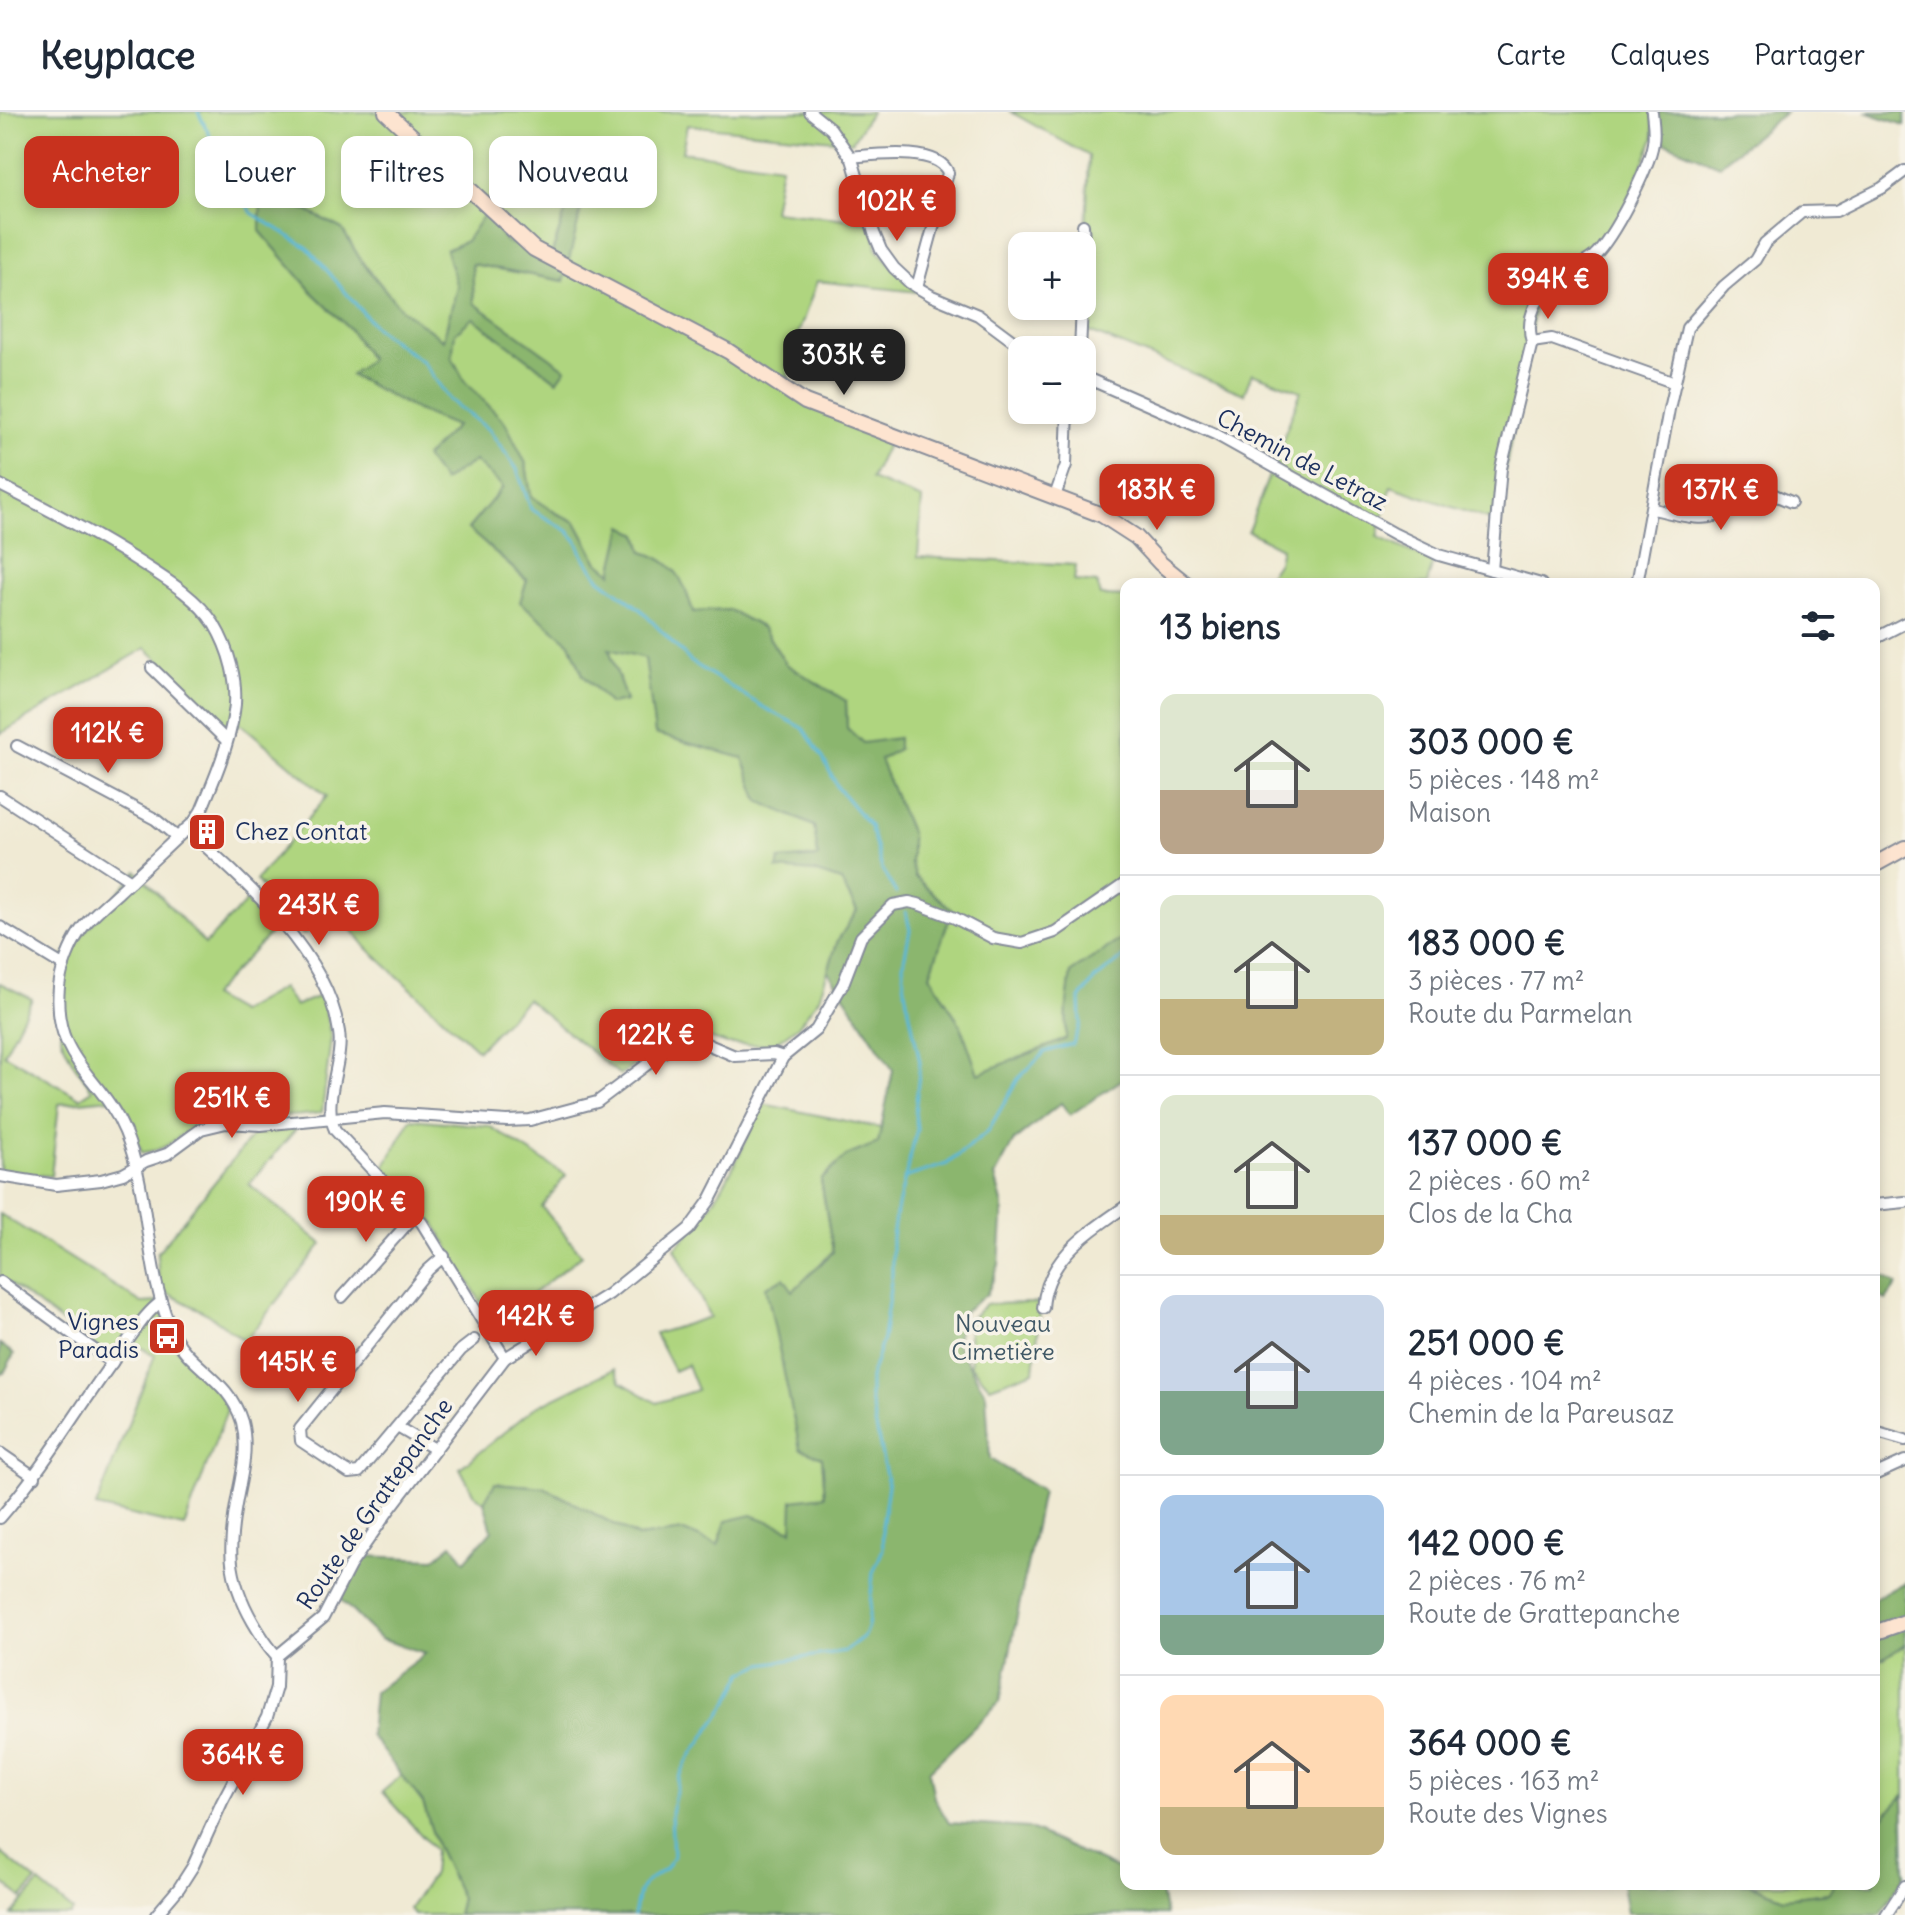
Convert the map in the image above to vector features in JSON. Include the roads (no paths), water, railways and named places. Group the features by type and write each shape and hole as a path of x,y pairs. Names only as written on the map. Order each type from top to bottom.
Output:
{"main road":[{"path":"386,112 534,249 728,351 805,402 1055,496 1121,525 1179,578"},
{"path":"1880,862 1905,848"},
{"path":"1880,1631 1905,1622"}],"street":[{"path":"810,112 831,129 850,157 858,173 881,250 894,268 917,287 978,315 1008,337"},
{"path":"1492,570 1501,468 1532,342 1527,327 1538,298 1562,275 1593,257 1614,230 1649,157 1654,141 1652,112"},
{"path":"850,157 889,153 935,158 946,167 948,173 917,287"},
{"path":"1638,578 1687,328 1724,286 1755,260 1765,243 1802,212 1836,211 1882,188 1905,171"},
{"path":"1083,225 1083,232"},
{"path":"1532,342 1552,339 1675,383"},
{"name":"Chemin de Letraz","path":"1096,380 1215,434 1395,534 1439,555 1520,578"},
{"path":"1055,496 1066,465 1067,424"},
{"path":"0,485 97,535 171,582 196,603 213,623 228,653 232,672 235,711 201,811 182,833 86,922 64,966 59,984 67,1043 77,1065 117,1115 136,1165 161,1302 177,1340 217,1379 242,1422 244,1463 231,1531 231,1566 242,1602 277,1656 276,1687 267,1717 222,1802 193,1866 156,1915"},
{"path":"1653,509 1706,518 1723,514 1742,499 1763,490 1791,502"},
{"path":"1880,636 1905,623"},
{"path":"152,668 226,740"},
{"path":"17,746 182,833 269,906 314,968 325,989 339,1032 331,1118 343,1140 416,1214 505,1358"},
{"path":"0,796 131,881"},
{"path":"0,1176 69,1185 123,1174 136,1165 167,1154 201,1129 226,1123 261,1125 385,1113 530,1120 597,1102 656,1056 678,1044 702,1042 735,1056 774,1054 783,1057 806,1039 825,1017 843,984 861,937 893,905 903,903 927,907 1004,941 1022,943 1055,932 1120,887"},
{"path":"0,927 64,966"},
{"name":"Route de Grattepanche","path":"277,1656 323,1618 350,1566 505,1358 609,1294 689,1229 717,1189 783,1057"},
{"path":"1880,1204 1905,1202"},
{"path":"1043,1308 1046,1287 1063,1257 1078,1241 1120,1210"},
{"path":"342,1297 416,1214"},
{"path":"444,1256 428,1270 299,1432 301,1441 349,1473 359,1472 399,1428 461,1350 474,1340"},
{"path":"1,1282 112,1363"},
{"path":"0,1518 35,1477 149,1312 161,1302"},
{"path":"399,1428 435,1449"},
{"path":"1880,1433 1905,1440"},
{"path":"0,1453 35,1477"},
{"path":"1880,1472 1905,1461"},
{"path":"1886,1915 1905,1886"}],"waterway":[{"path":"198,112 218,152 239,180 245,203 252,213 308,248 376,328 423,362 450,400 489,430 517,469 531,509 568,531 600,579 639,608 690,661 803,728 838,788 870,826 882,869 896,893"},
{"path":"634,1915 639,1892 646,1882 665,1869 673,1857 671,1813 686,1763 729,1701 744,1672 762,1664 845,1651 864,1636 868,1626 873,1573 883,1549 882,1527 888,1485 870,1398 870,1378 883,1339 892,1274 895,1218 917,1129 915,1113 920,1062 905,991 903,965 910,930 906,912"},
{"path":"904,1178 947,1164 988,1131 1018,1079 1045,1052 1073,1044 1081,1023 1080,999 1094,980 1120,960"}],"place":[{"name":"Chez Contat","path":"207,832"},
{"name":"Vignes Paradis","path":"167,1336"}],"park label":[{"name":"Nouveau Cimetière","path":"1003,1338"}]}
